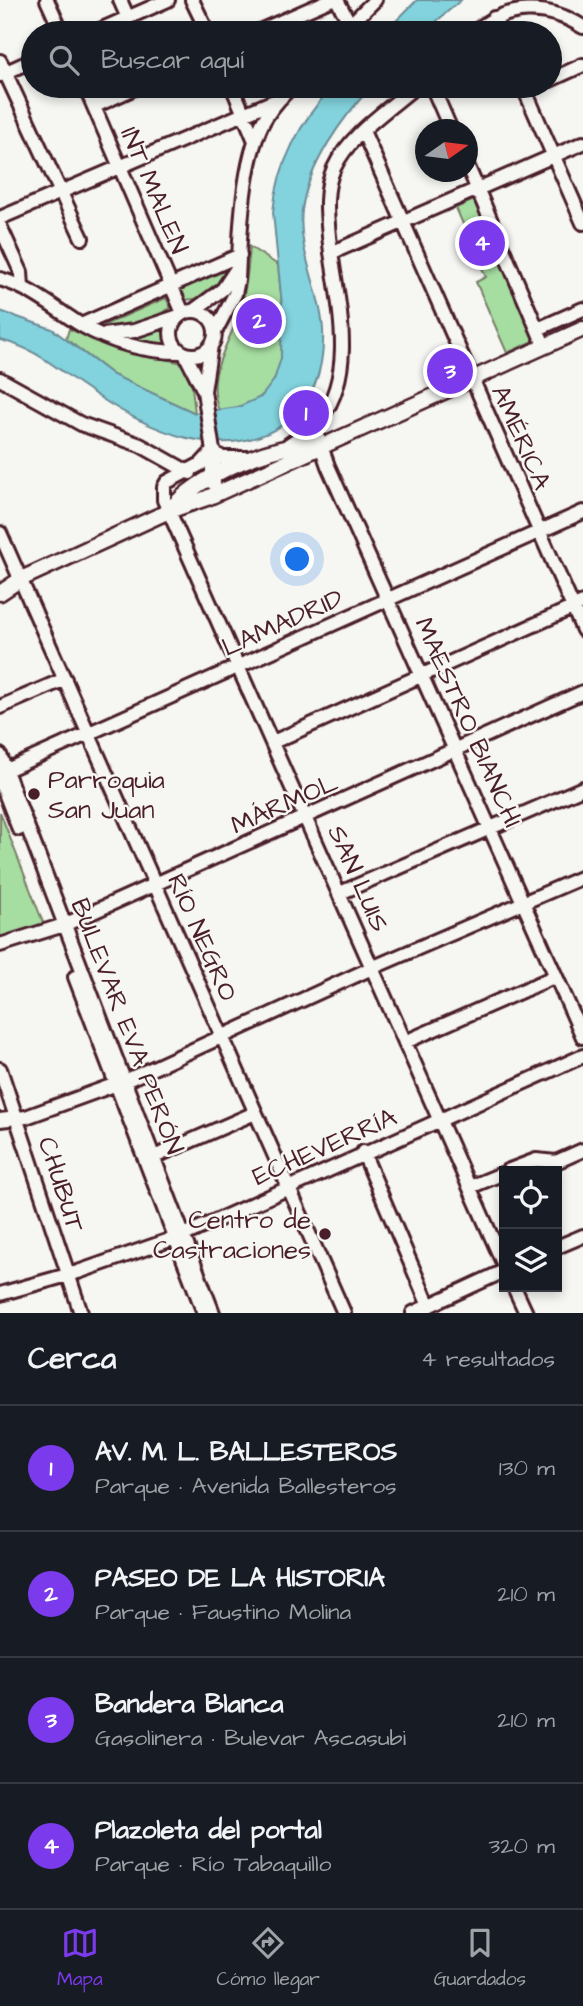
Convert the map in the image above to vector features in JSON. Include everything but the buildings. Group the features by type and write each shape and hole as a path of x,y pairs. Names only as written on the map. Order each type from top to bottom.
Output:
{"main road":[{"path":"0,585 21,579 583,329"},
{"path":"169,511 185,495 253,458 288,445 319,445"},
{"path":"187,506 210,489 214,477 213,451"},
{"path":"0,593 21,579"}],"street":[{"path":"47,0 57,21"},
{"path":"120,0 128,18"},
{"path":"121,21 168,0"},
{"path":"192,0 202,21"},
{"path":"283,21 330,0"},
{"path":"337,0 344,21"},
{"path":"354,21 375,0"},
{"path":"490,21 529,10 548,11 566,16 583,27"},
{"path":"21,64 2,70 82,238"},
{"path":"562,74 583,65"},
{"name":"INT MALEN","path":"90,98 185,313"},
{"path":"94,106 112,98"},
{"path":"237,98 255,141"},
{"path":"0,218 281,98"},
{"path":"253,458 222,458 213,451 204,391 215,332 235,294 248,177 255,141 263,122 281,98"},
{"path":"288,445 314,426 333,397 341,352 341,323 326,211 328,186 334,167 363,131 402,98"},
{"path":"437,98 446,119"},
{"path":"532,98 583,222"},
{"name":"AMÉRICA","path":"363,131 539,532 578,605 583,630"},
{"path":"331,253 583,143"},
{"path":"474,182 544,345"},
{"path":"0,226 21,272 22,287"},
{"path":"81,325 171,285 239,260"},
{"path":"103,335 134,331 185,313 223,289 239,260"},
{"path":"0,279 22,287 81,325 133,347 200,354 211,345"},
{"path":"538,329 583,309"},
{"path":"185,313 206,315 215,332"},
{"path":"185,313 171,334 204,391"},
{"path":"0,379 81,424 150,449 186,471 214,477"},
{"name":"MAESTRO BIANCHI","path":"314,426 319,445 583,1037"},
{"path":"169,511 164,500 164,487 172,478 201,464 213,451"},
{"name":"SAN LUIS","path":"169,511 374,967 499,1254"},
{"name":"LAMADRID","path":"2,775 583,512"},
{"name":"RÍO NEGRO","path":"0,533 344,1313"},
{"path":"273,742 578,605"},
{"path":"0,707 65,679"},
{"name":"MÁRMOL","path":"0,946 60,926 155,886 583,692"},
{"name":"BULEVAR EVA PERÓN","path":"0,755 2,775 179,1236 213,1313"},
{"path":"340,893 583,789"},
{"path":"0,1120 16,1118 121,1083 374,967 583,877"},
{"path":"405,1042 556,976"},
{"name":"ECHEVERRÍA","path":"0,1294 179,1236 583,1056"},
{"name":"CHUBUT","path":"0,1069 81,1313"},
{"name":"BULEVAR EVA PERÓN","path":"121,1083 154,1157 204,1313"},
{"path":"154,1157 255,1113"},
{"path":"521,1166 536,1160 556,1162 583,1150"},
{"path":"363,1152 437,1307"},
{"path":"470,1187 499,1175"},
{"path":"562,1245 583,1236"},
{"path":"413,1313 437,1307 499,1274"},
{"path":"516,1292 526,1313"}],"green space":[{"path":"474,200 534,341 507,353 476,282 486,277 456,208"},
{"path":"250,247 278,265 283,316 282,354 271,386 260,397 246,405 219,411 215,397 217,370 243,300"},
{"path":"230,268 218,286 198,298 183,299 178,290"},
{"path":"166,298 171,308 155,316 130,325 104,325"},
{"path":"164,326 169,347 126,338 137,337"},
{"path":"69,329 125,351 183,363 192,387 195,413 113,375 66,339"},
{"path":"0,812 44,925 0,939"}],"water":[{"path":"417,0 461,0 437,21 396,21"},
{"path":"362,98 338,127 319,159 311,176 302,210 303,240 323,330 322,360 314,385 302,406 286,423 265,434 242,441 215,442 173,434 120,410 23,347 0,340 0,311 52,329 113,375 195,413 238,407 261,397 274,380 281,358 282,306 273,212 275,194 292,144 321,99"}],"place":[{"name":"Plazoleta del portal","path":"482,243"},
{"name":"PASEO DE LA HISTORIA","path":"259,321"},
{"name":"Bandera Blanca","path":"450,371"},
{"name":"AV. M. L. BALLESTEROS","path":"306,413"},
{"name":"Parroquia San Juan","path":"34,794"},
{"name":"Centro de Castraciones","path":"325,1234"}]}
